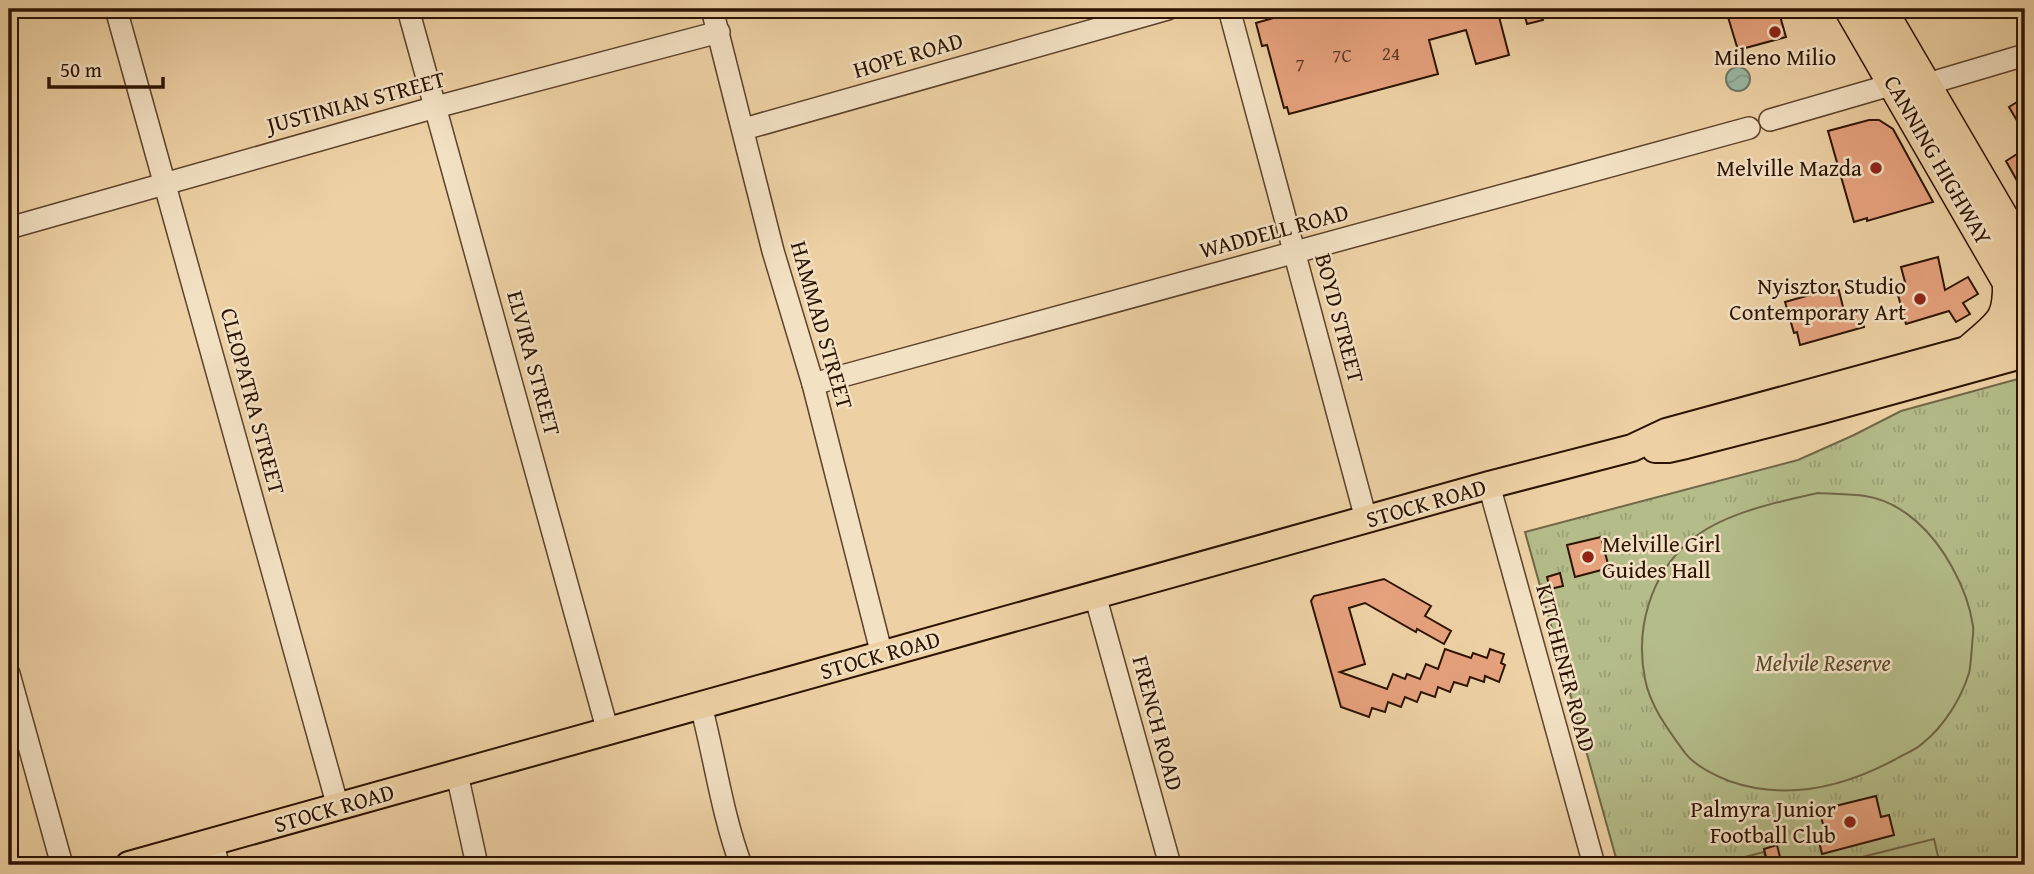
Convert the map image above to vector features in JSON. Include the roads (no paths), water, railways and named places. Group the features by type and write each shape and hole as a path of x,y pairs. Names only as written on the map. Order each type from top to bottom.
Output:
{"highway":[{"name":"CANNING HIGHWAY","path":"1852,9 1911,80"},
{"name":"CANNING HIGHWAY","path":"1880,9 1911,80 2017,270 2025,310"},
{"path":"1972,349 1994,330 2007,313 2017,270"}],"main road":[{"name":"STOCK ROAD","path":"129,865 215,854 338,807 1095,594 1632,448 1665,432 2025,334"},
{"name":"STOCK ROAD","path":"1632,448 1668,449 1686,445 2025,354"}],"street":[{"name":"CLEOPATRA STREET","path":"116,9 338,807"},
{"name":"ELVIRA STREET","path":"408,9 608,732"},
{"name":"HAMMAD STREET","path":"712,9 882,654"},
{"name":"HOPE ROAD","path":"744,129 1168,9"},
{"name":"BOYD STREET","path":"1229,9 1366,520"},
{"name":"JUSTINIAN STREET","path":"9,228 436,107 719,32"},
{"path":"1770,120 1911,80 2025,43"},
{"path":"1911,80 2025,55"},
{"name":"WADDELL ROAD","path":"813,384 1749,128"},
{"name":"KITCHENER ROAD","path":"1489,485 1594,865"},
{"name":"FRENCH ROAD","path":"1095,594 1170,865"},
{"path":"9,674 62,865"},
{"path":"695,708 713,753 717,785 737,860"},
{"path":"457,774 477,865"}],"water":[{"path":"1738,67 1749,74 1750,79 1743,90 1738,91 1727,84 1726,79 1733,68"}],"place":[{"name":"Mileno Milio","path":"1775,32"},
{"name":"Melville Mazda","path":"1876,168"},
{"name":"Nyisztor Studio Contemporary Art","path":"1920,299"},
{"name":"Melville Girl Guides Hall","path":"1588,557"},
{"name":"Palmyra Junior Football Club","path":"1850,822"}],"park label":[{"name":"Melvile Reserve","path":"1823,663"}]}
